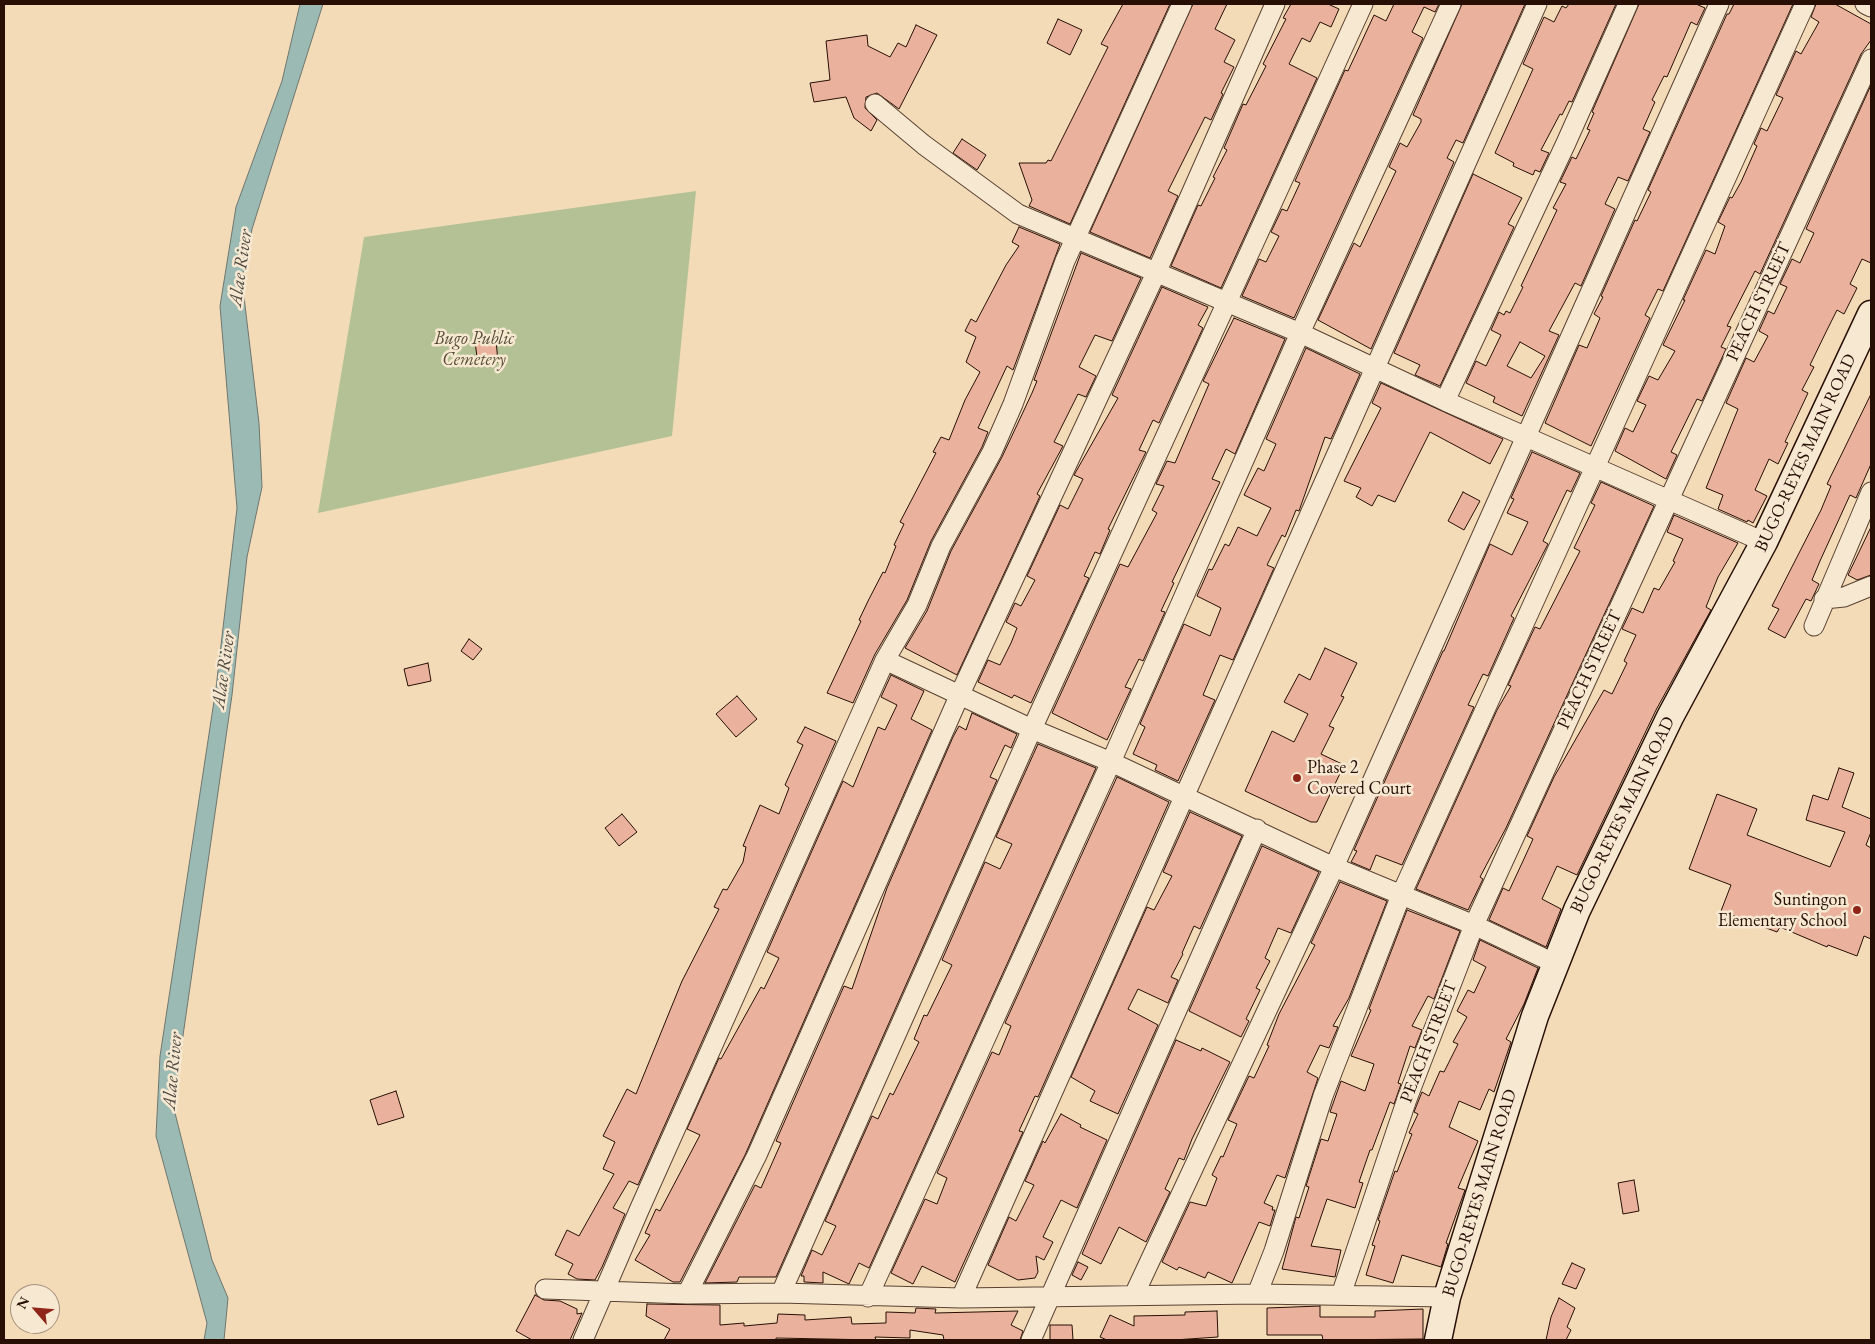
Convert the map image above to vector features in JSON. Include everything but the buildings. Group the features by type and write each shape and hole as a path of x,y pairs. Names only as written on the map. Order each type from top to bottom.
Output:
{"street":[{"path":"583,1340 885,660 917,606 941,546 992,452 1013,404 1065,261 1182,4"},
{"path":"687,1294 757,1155 960,694 1156,273 1275,4"},
{"path":"781,1293 1032,729 1363,4"},
{"path":"868,1297 1111,762 1300,333 1451,4"},
{"path":"960,1298 1537,4"},
{"path":"1445,401 1566,143 1628,4"},
{"path":"1134,1295 1334,867 1719,4"},
{"path":"1257,1294 1274,1251 1323,1096 1401,895 1805,4"},
{"path":"1866,4 1871,7"},
{"name":"PEACH STREET","path":"1341,1295 1407,1099 1474,925 1871,58"},
{"path":"875,104 997,200 1033,221 1077,237 1156,273 1300,333 1445,401 1764,542"},
{"name":"BUGO-REYES MAIN ROAD","path":"1438,1340 1447,1297 1535,1016 1554,963 1601,858 1670,717 1764,542 1871,314"},
{"path":"1814,626 1871,492"},
{"path":"1824,599 1844,597 1871,586"},
{"path":"885,660 1032,729 1111,762 1257,829 1334,867 1474,925 1554,963"},
{"path":"1031,1340 1257,829"},
{"path":"545,1289 687,1294 781,1293 868,1297 960,1298 1257,1294 1447,1297"}],"green space":[{"name":"Bugo Public Cemetery","path":"696,191 672,436 318,513 364,237"}],"water":[{"name":"Alae River","path":"300,4 323,4 252,229 242,280 259,423 262,487 247,557 232,695 173,1105 212,1260 228,1298 224,1340 204,1340 207,1323 156,1136 160,1056 216,688 237,508 220,306 236,207 282,81"}],"place":[{"name":"Phase 2 Covered Court","path":"1297,778"},
{"name":"Suntingon Elementary School","path":"1857,910"}]}
